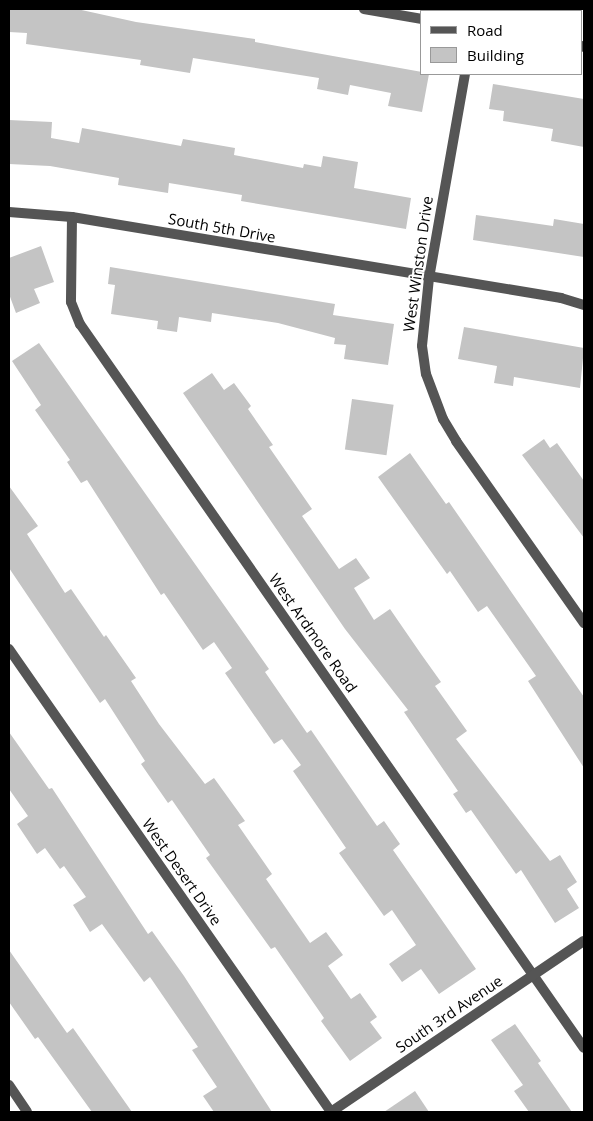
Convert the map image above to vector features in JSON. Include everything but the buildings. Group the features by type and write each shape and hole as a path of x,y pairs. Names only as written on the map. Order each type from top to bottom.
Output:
{"street":[{"path":"364,9 420,19"},
{"name":"West Winston Drive","path":"465,75 429,278 422,346 426,374 443,420 584,623"},
{"name":"South 5th Drive","path":"9,212 72,218 429,278 561,298 584,305"},
{"name":"West Ardmore Road","path":"72,218 71,302 80,324 584,1048"},
{"name":"West Desert Drive","path":"9,649 331,1112"},
{"name":"South 3rd Avenue","path":"331,1112 584,941"},
{"path":"9,1085 27,1112"}]}
